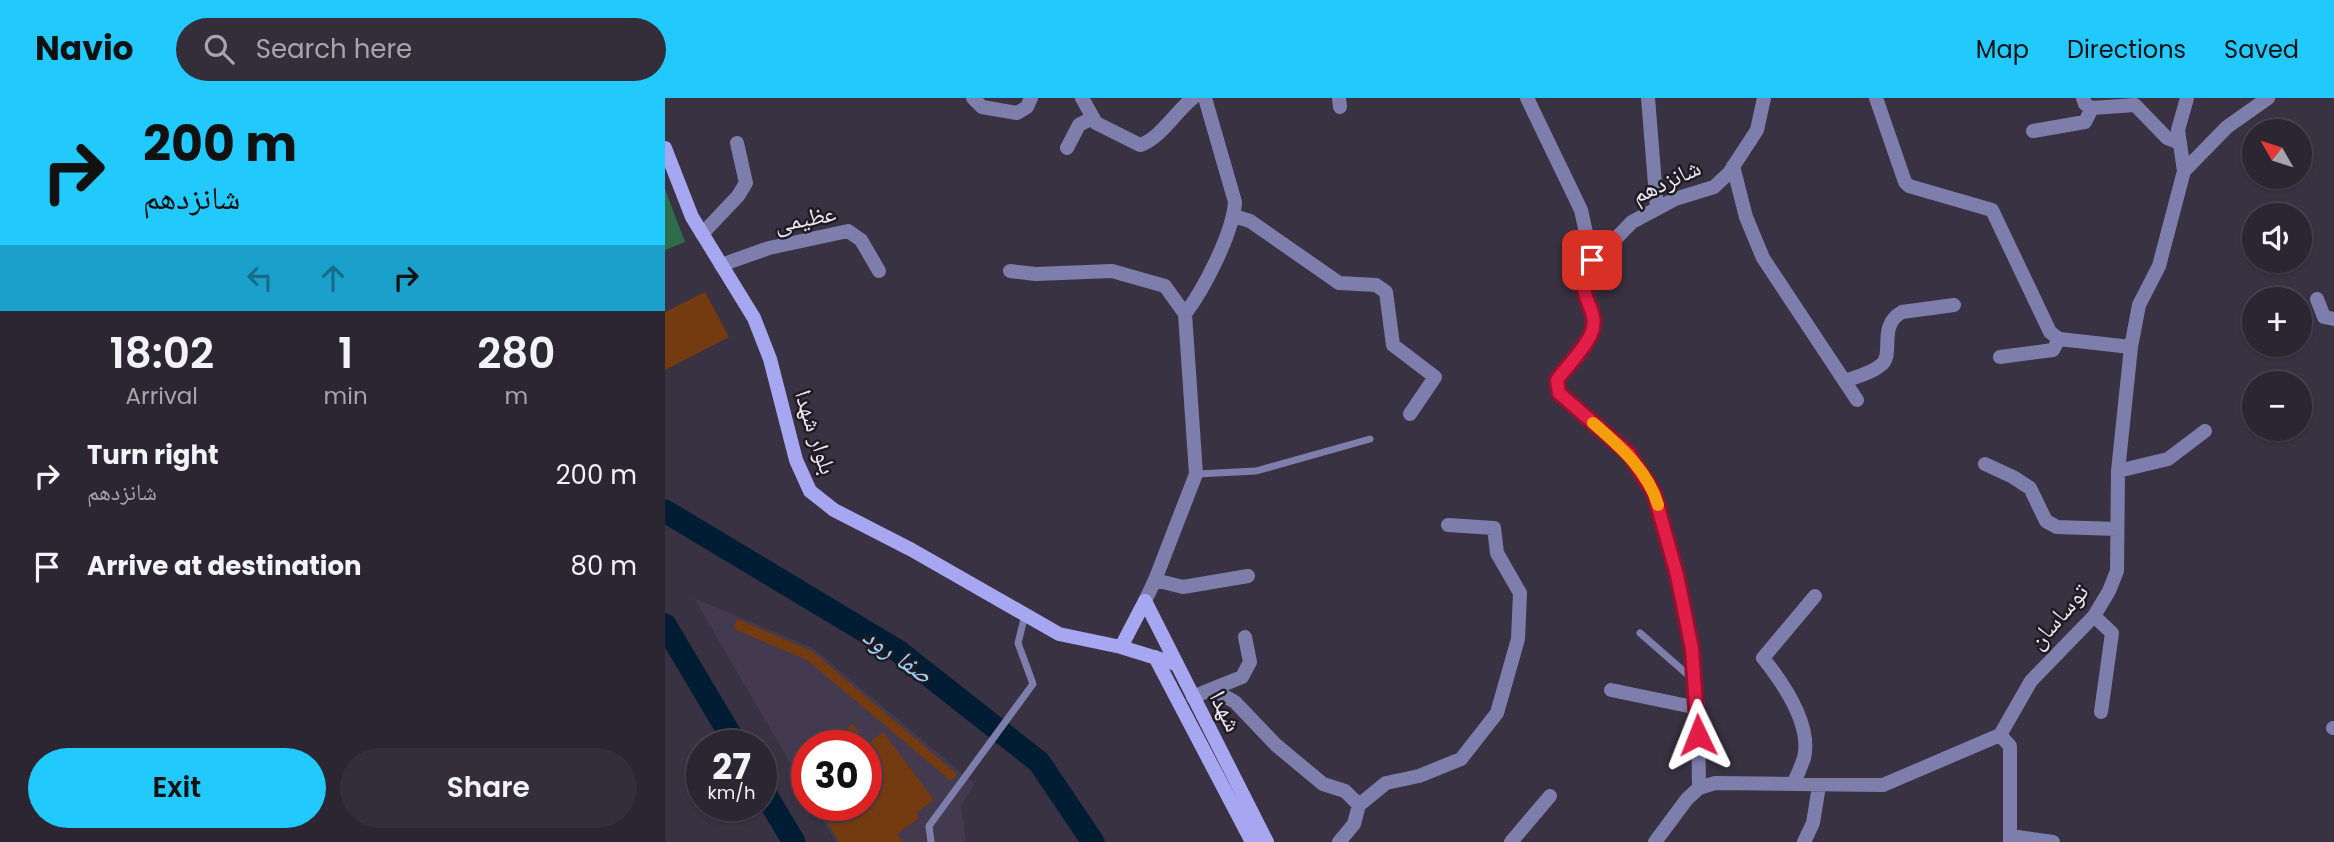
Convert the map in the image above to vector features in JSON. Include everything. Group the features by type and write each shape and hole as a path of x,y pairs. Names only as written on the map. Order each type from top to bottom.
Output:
{"main road":[{"name":"بلوار شهدا","path":"665,148 692,217 758,328 770,359 796,460 810,491 834,510 912,550 1059,634 1121,647 1176,664"},
{"path":"1121,647 1145,601"},
{"name":"شهدا","path":"1145,601 1268,842"},
{"name":"شهدا","path":"1155,657 1252,842"}],"street":[{"path":"973,98 982,107 1017,113 1027,107 1031,98"},
{"path":"1082,98 1096,123 1140,145 1150,141 1178,110 1193,98"},
{"path":"1185,314 1201,294 1234,216 1235,202 1205,98"},
{"path":"1527,98 1581,210 1592,260 1585,270 1582,286 1594,321 1591,334 1557,380 1559,393 1629,454 1654,493 1677,575 1692,649 1698,708 1699,788"},
{"path":"1648,98 1657,209"},
{"name":"شانزدهم","path":"1592,260 1632,222 1675,199 1714,187 1733,166 1757,131 1764,98"},
{"path":"1876,98 1905,182 1909,186 1992,210 2050,332 2059,339 2131,347"},
{"path":"2184,171 2178,130 2187,98"},
{"name":"توساسان","path":"2000,735 2031,681 2094,617 2117,570 2118,471 2131,347 2139,305 2159,266 2184,171 2227,127 2268,98"},
{"path":"2033,131 2085,122 2088,103 2135,105 2167,138 2180,143"},
{"path":"1067,148 1079,125 1092,118"},
{"path":"702,234 738,196 746,183 737,143"},
{"path":"1733,166 1746,217 1763,258 1857,400"},
{"path":"1234,216 1251,221 1339,283 1376,285 1386,292 1393,345 1435,377 1410,414"},
{"name":"عظیمی","path":"721,265 769,248 848,231 861,240 879,271"},
{"path":"1010,271 1036,274 1112,271 1165,286 1185,314 1196,474 1145,601"},
{"path":"2317,299 2324,317 2334,318"},
{"path":"1845,381 1880,367 1885,361 1890,321 1895,316 1902,312 1954,305"},
{"path":"2000,357 2053,350 2059,339"},
{"path":"2118,471 2168,459 2205,431"},
{"path":"1985,464 2030,488 2046,521 2057,527 2117,529"},
{"path":"1339,842 1354,824 1359,805 1386,783 1419,776 1461,759 1497,713 1518,639 1520,593 1497,553 1494,528 1448,525"},
{"path":"1155,580 1183,587 1248,576"},
{"path":"1793,784 1804,757 1805,732 1782,682 1763,658 1815,596"},
{"path":"2094,617 2112,633 2101,712"},
{"path":"1193,697 1241,677 1250,663 1245,637"},
{"path":"1212,689 1234,702 1276,745 1322,784 1345,791 1359,805"},
{"path":"1611,690 1698,708"},
{"path":"1655,842 1687,799 1699,788 1715,783 1883,785 2000,735 2010,746 2011,839 2053,842"},
{"path":"1804,842 1813,823 1819,786"},
{"path":"1511,842 1550,796"}],"lane":[{"path":"1196,474 1256,471 1370,439"},
{"path":"932,842 929,826 1033,684 1018,643 1025,615"},
{"path":"1640,633 1695,682"}],"shaded area":[{"path":"694,598 813,648 975,784 961,805 966,842 836,842 824,821 882,821 882,730 791,730 791,765 777,740 777,730 771,730"}],"green space":[{"path":"665,189 685,242 665,250"}],"building":[{"path":"705,292 729,337 665,370 665,312"},
{"path":"737,619 812,651 957,774 951,781 807,660 734,629"},
{"path":"853,724 857,730 845,730"},
{"path":"883,732 934,800 916,813 919,818 897,834 903,842 839,842 827,821 882,821"}],"waterway":[{"name":"صفا رود","path":"665,511 898,651 1039,762 1093,842"},
{"name":"صفا رود","path":"665,625 727,730"},
{"name":"صفا رود","path":"777,814 794,842"}],"slow traffic":[{"path":"1593,423 1629,454 1654,493 1658,505"}],"route":[{"path":"1592,260 1585,270 1582,286 1594,321 1591,334 1557,380 1559,393 1629,454 1654,493 1677,575 1692,649 1698,735"}]}
